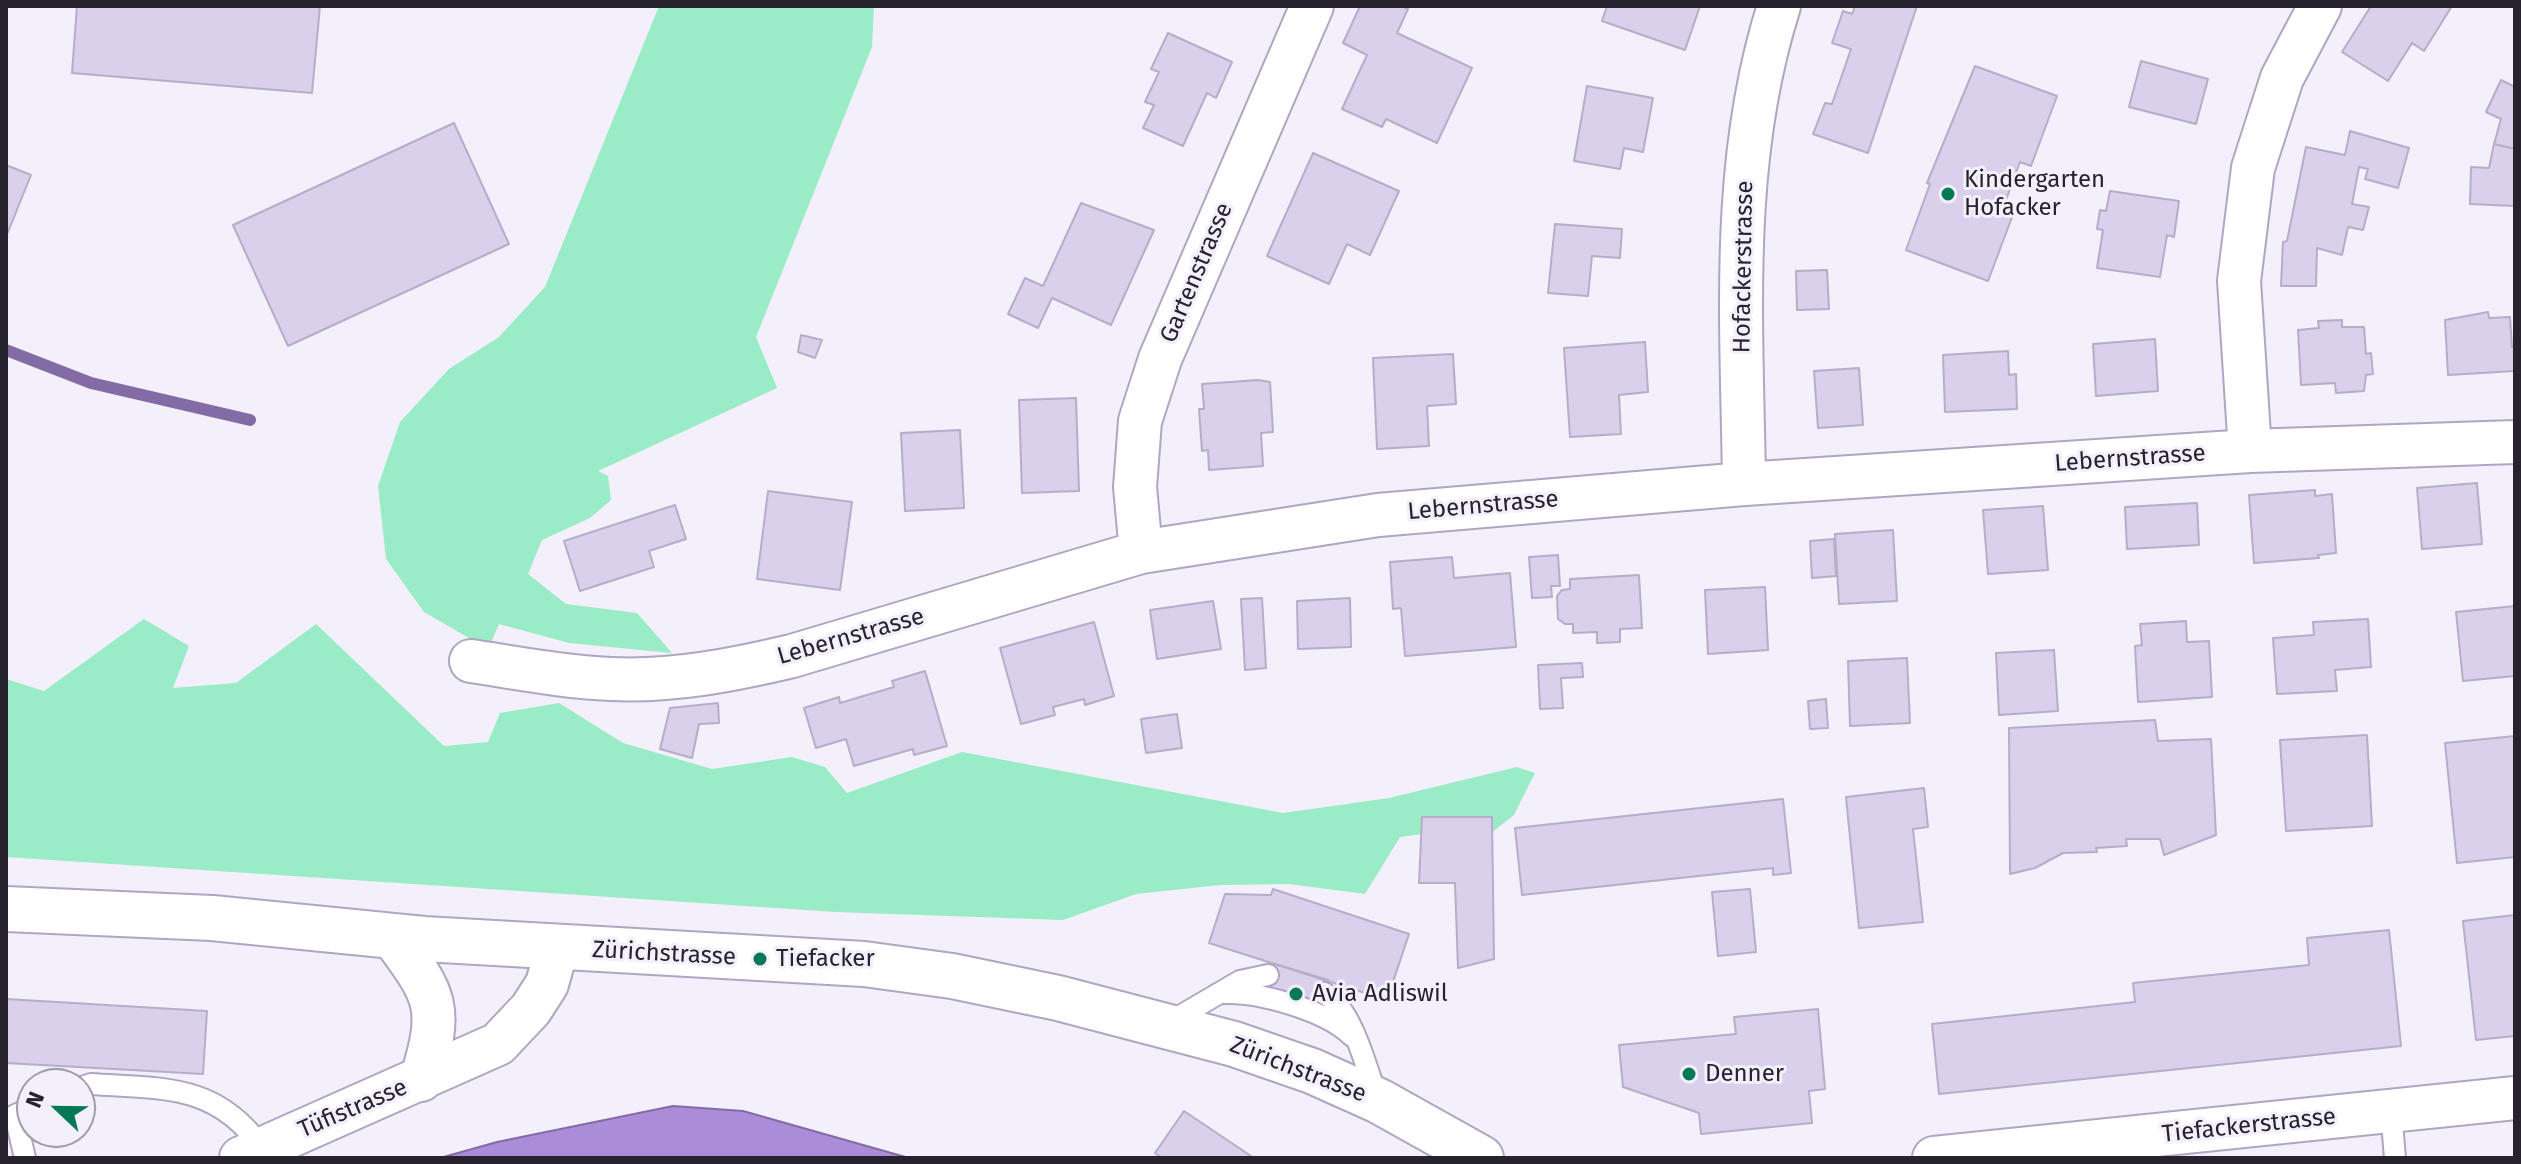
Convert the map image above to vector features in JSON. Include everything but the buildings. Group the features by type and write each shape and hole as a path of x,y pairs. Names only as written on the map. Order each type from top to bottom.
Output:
{"main road":[{"name":"Zürichstrasse","path":"6,909 133,913 557,948 864,964 967,979 1166,1024 1312,1071 1379,1101 1481,1158"}],"street":[{"name":"Gartenstrasse","path":"1141,552 1135,487 1140,421 1160,359 1312,6"},
{"name":"Hofackerstrasse","path":"1744,484 1741,209 1753,114 1779,6"},
{"path":"2250,451 2239,281 2253,168 2282,78 2320,6"},
{"name":"Lebernstrasse","path":"471,661 610,679 695,676 792,656 1141,552 1378,515 1744,484 2250,451 2515,442"},
{"name":"Tüfistrasse","path":"392,936 424,980 433,1001 436,1016 421,1080"},
{"name":"Tüfistrasse","path":"252,1153 498,1044 531,1009 547,984 557,948"},
{"name":"Tiefackerstrasse","path":"1947,1157 2515,1098"}],"lane":[{"path":"1166,1024 1225,993 1240,981 1268,975"},
{"path":"1225,993 1261,997 1316,1015 1342,1026 1352,1036"},
{"path":"1324,993 1337,1001 1347,1013 1352,1036 1379,1101"},
{"path":"96,1084 171,1089 212,1101 243,1121 252,1153"},
{"path":"2391,1111 2395,1158"}],"green space":[{"path":"659,6 874,6 872,47 756,337 777,388 598,471 608,476 611,500 590,518 542,540 528,574 566,604 637,613 672,653 569,643 499,624 488,649 424,612 386,559 378,486 400,422 449,369 499,337 545,287"},
{"path":"144,619 189,646 173,688 236,683 316,624 444,746 488,742 500,713 559,703 623,743 712,769 792,757 825,767 847,793 962,752 1283,813 1389,798 1517,767 1535,773 1514,815 1481,841 1445,831 1400,837 1365,894 1289,884 1220,885 1136,894 1063,920 836,912 6,857 6,679 44,691"}],"shaded area":[{"path":"673,1106 743,1111 909,1158 440,1158 497,1142"}],"waterway":[{"path":"6,350 91,383 250,420"}],"place":[{"name":"Kindergarten Hofacker","path":"1948,194"},
{"name":"Tiefacker","path":"760,959"},
{"name":"Avia Adliswil","path":"1296,994"},
{"name":"Denner","path":"1689,1074"}]}
